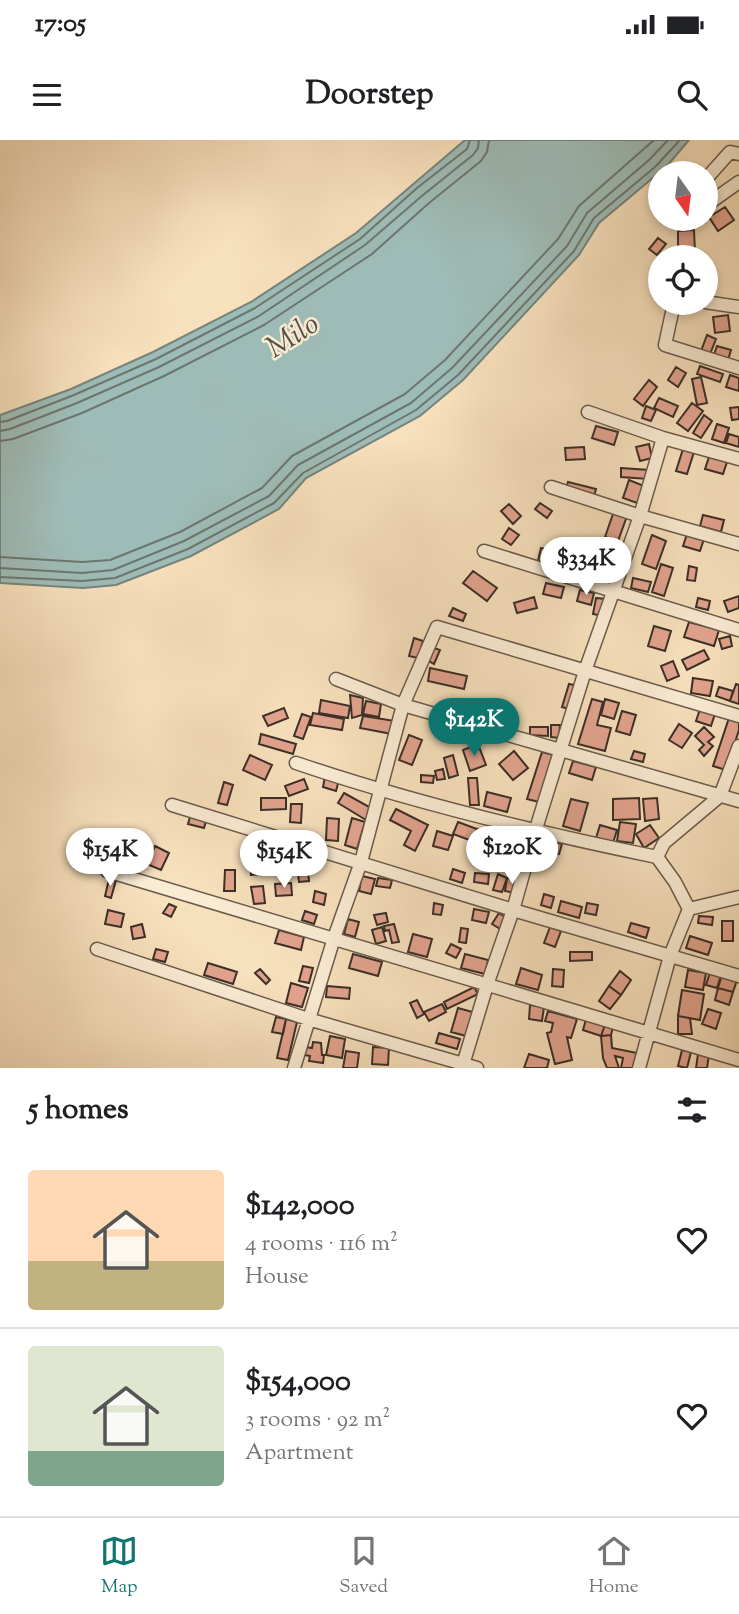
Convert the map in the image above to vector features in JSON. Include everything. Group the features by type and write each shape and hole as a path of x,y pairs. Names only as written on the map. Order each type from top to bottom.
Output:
{"street":[{"path":"718,165 730,152 739,154"},
{"path":"718,197 739,182"},
{"path":"718,304 739,307"},
{"path":"671,315 665,345 739,368"},
{"path":"588,412 663,438 739,459"},
{"path":"462,1066 513,910 585,671 640,516 663,438"},
{"path":"551,487 739,544"},
{"path":"484,551 739,630"},
{"path":"294,1068 334,938 361,862 403,705 437,627 739,716"},
{"path":"336,679 403,705 739,801"},
{"path":"657,857 664,843 720,796 739,746"},
{"path":"296,764 379,790 535,832 657,857 675,882 689,909 670,956 639,1068"},
{"path":"172,805 739,976"},
{"path":"107,871 739,1060"},
{"path":"689,909 739,898"},
{"path":"97,949 308,1019 462,1066 477,1068"}],"water":[{"name":"Milo","path":"465,140 689,140 671,161 648,161 648,182 599,223 579,255 463,380 420,416 306,478 279,509 191,556 116,585 83,588 0,583 0,415 71,389 153,352 251,302 356,233"}],"building":[{"path":"725,207 734,220 718,231 718,211"},
{"path":"678,231 694,231 695,245 678,245"},
{"path":"658,238 666,244 665,245 652,245"},
{"path":"728,315 730,331 715,333 713,317"},
{"path":"707,335 716,339 710,354 701,351"},
{"path":"717,346 731,350 728,360 714,355"},
{"path":"700,366 723,374 720,382 697,374"},
{"path":"676,367 686,373 678,387 668,380"},
{"path":"730,375 739,378 739,391 726,387"},
{"path":"701,377 707,403 697,405 692,379"},
{"path":"649,380 657,387 643,406 634,399"},
{"path":"659,398 678,406 673,417 654,408"},
{"path":"692,403 703,411 688,431 677,423"},
{"path":"646,406 656,410 651,421 642,418"},
{"path":"739,407 739,419 732,420 730,408"},
{"path":"704,415 712,421 701,438 693,433"},
{"path":"717,424 729,428 724,443 712,439"},
{"path":"596,426 618,432 614,445 592,438"},
{"path":"729,434 739,437 739,447 726,443"},
{"path":"649,444 652,458 640,461 636,447"},
{"path":"584,447 585,459 566,460 565,448"},
{"path":"683,449 694,452 687,474 676,471"},
{"path":"709,457 727,462 723,474 705,469"},
{"path":"621,468 649,470 648,479 621,477"},
{"path":"629,480 644,486 637,503 623,498"},
{"path":"568,482 596,489 594,496 566,489"},
{"path":"540,503 552,511 547,518 535,509"},
{"path":"509,504 521,516 513,524 501,511"},
{"path":"614,511 627,516 618,541 605,537"},
{"path":"703,515 724,520 721,532 700,526"},
{"path":"509,528 519,535 511,545 502,539"},
{"path":"687,534 704,539 700,551 683,546"},
{"path":"652,535 666,541 656,569 642,564"},
{"path":"605,541 625,547 622,556 602,549"},
{"path":"587,545 589,565 576,567 574,546"},
{"path":"541,548 574,556 570,569 538,561"},
{"path":"661,564 673,568 664,596 652,592"},
{"path":"588,566 615,575 613,582 585,573"},
{"path":"689,566 697,568 695,581 687,580"},
{"path":"473,571 497,588 487,601 463,583"},
{"path":"633,578 651,582 648,592 631,588"},
{"path":"546,583 564,587 561,598 543,594"},
{"path":"580,590 594,593 591,605 577,601"},
{"path":"739,596 739,608 728,612 724,601"},
{"path":"534,597 537,608 517,613 514,603"},
{"path":"596,598 606,599 603,616 593,614"},
{"path":"698,598 710,601 708,610 696,607"},
{"path":"453,608 466,614 463,621 449,616"},
{"path":"689,622 719,630 714,646 684,637"},
{"path":"654,626 671,631 665,651 648,646"},
{"path":"730,636 732,646 722,649 719,639"},
{"path":"414,638 423,641 418,658 409,656"},
{"path":"434,648 440,650 434,664 429,661"},
{"path":"704,650 709,659 687,670 682,660"},
{"path":"673,661 679,676 667,681 661,666"},
{"path":"430,668 467,676 464,689 428,681"},
{"path":"693,678 713,681 710,696 691,693"},
{"path":"569,684 580,686 573,710 562,707"},
{"path":"736,684 739,685 739,704 730,701"},
{"path":"719,687 733,691 730,701 716,696"},
{"path":"350,695 363,698 362,715 352,718"},
{"path":"459,699 474,702 471,713 457,710"},
{"path":"592,699 603,702 597,725 611,728 605,751 578,744"},
{"path":"605,699 619,703 614,719 601,715"},
{"path":"321,700 350,706 348,718 319,713"},
{"path":"366,701 381,704 379,717 363,714"},
{"path":"284,708 288,718 268,726 263,716"},
{"path":"700,709 715,714 711,726 696,721"},
{"path":"622,711 636,715 630,735 616,731"},
{"path":"313,713 344,719 342,730 310,725"},
{"path":"302,714 311,717 303,739 294,736"},
{"path":"363,716 395,721 392,734 360,728"},
{"path":"729,718 739,721 739,730 726,770 713,766"},
{"path":"679,724 692,733 682,748 669,740"},
{"path":"551,725 560,725 559,738 551,737"},
{"path":"530,727 548,727 548,736 530,735"},
{"path":"704,727 714,737 708,742 713,746 704,756 699,750 704,745 695,736"},
{"path":"261,734 296,744 293,754 259,744"},
{"path":"409,735 422,740 412,765 399,760"},
{"path":"478,744 486,765 470,771 463,750"},
{"path":"514,751 528,768 513,780 499,764"},
{"path":"634,751 645,754 643,762 631,759"},
{"path":"542,752 557,756 543,803 527,799"},
{"path":"250,755 272,765 265,780 243,770"},
{"path":"453,755 458,775 449,778 444,758"},
{"path":"573,761 596,767 592,780 569,773"},
{"path":"443,769 445,779 437,780 435,771"},
{"path":"421,775 434,776 433,783 421,782"},
{"path":"325,776 339,780 336,791 323,787"},
{"path":"468,778 477,778 479,805 470,805"},
{"path":"304,779 308,789 289,796 285,786"},
{"path":"224,782 233,785 227,805 218,803"},
{"path":"487,792 511,798 507,812 484,806"},
{"path":"344,793 373,809 366,820 338,803"},
{"path":"261,798 286,798 286,809 261,810"},
{"path":"639,798 640,819 613,820 613,799"},
{"path":"657,798 659,819 645,821 643,799"},
{"path":"571,799 588,803 580,831 563,826"},
{"path":"291,804 302,804 301,823 290,822"},
{"path":"396,809 428,825 415,851 404,845 411,831 390,820"},
{"path":"190,817 206,821 204,828 188,824"},
{"path":"327,818 339,819 338,841 326,840"},
{"path":"352,818 365,822 357,849 345,845"},
{"path":"458,822 477,829 472,841 453,834"},
{"path":"620,822 636,824 633,843 617,841"},
{"path":"600,825 617,830 613,843 596,838"},
{"path":"650,825 659,838 644,848 636,834"},
{"path":"508,827 526,833 523,844 505,839"},
{"path":"477,829 486,832 481,847 472,844"},
{"path":"437,831 453,836 448,850 433,846"},
{"path":"547,840 562,844 559,854 544,850"},
{"path":"155,846 169,853 161,870 147,864"},
{"path":"261,848 264,874 251,875 249,850"},
{"path":"290,849 303,853 299,869 290,867"},
{"path":"306,853 323,858 320,868 303,864"},
{"path":"453,869 465,873 462,883 450,879"},
{"path":"225,870 235,870 235,891 224,891"},
{"path":"308,872 309,881 299,882 298,873"},
{"path":"475,873 489,874 488,884 474,882"},
{"path":"498,874 507,878 502,892 493,890"},
{"path":"362,876 375,879 371,894 359,891"},
{"path":"378,878 392,880 390,888 376,886"},
{"path":"507,878 518,880 516,893 505,891"},
{"path":"109,879 116,880 111,898 105,896"},
{"path":"291,883 292,895 276,896 275,884"},
{"path":"263,886 265,903 254,904 251,887"},
{"path":"315,891 326,894 324,905 313,902"},
{"path":"544,894 554,897 551,908 541,905"},
{"path":"561,901 582,907 579,918 558,912"},
{"path":"434,903 443,905 441,915 433,914"},
{"path":"587,903 598,905 596,915 585,913"},
{"path":"169,904 176,907 171,917 163,913"},
{"path":"474,909 489,912 486,923 472,920"},
{"path":"108,910 124,914 121,927 105,924"},
{"path":"305,911 317,915 314,924 302,920"},
{"path":"386,913 388,922 377,925 374,915"},
{"path":"499,913 508,919 502,930 492,924"},
{"path":"699,916 713,917 712,925 698,923"},
{"path":"348,919 359,922 355,937 344,934"},
{"path":"722,921 733,921 733,941 722,941"},
{"path":"631,923 649,928 646,938 628,932"},
{"path":"142,924 145,937 133,939 131,927"},
{"path":"394,924 399,942 392,943 389,930 385,931 384,926"},
{"path":"382,927 386,941 376,944 372,930"},
{"path":"550,927 561,931 555,947 544,943"},
{"path":"461,928 468,929 466,943 459,942"},
{"path":"279,930 304,937 301,950 275,943"},
{"path":"413,934 432,939 427,957 408,952"},
{"path":"690,936 712,943 708,955 686,948"},
{"path":"451,944 461,949 456,958 446,953"},
{"path":"156,949 168,952 165,962 153,959"},
{"path":"570,952 592,952 592,960 570,961"},
{"path":"353,954 382,962 378,976 349,968"},
{"path":"465,954 488,960 485,974 461,968"},
{"path":"208,963 237,972 233,984 204,975"},
{"path":"303,966 313,968 309,983 299,981"},
{"path":"521,968 542,975 538,990 516,984"},
{"path":"260,969 270,980 266,984 255,973"},
{"path":"553,969 564,970 563,987 552,986"},
{"path":"711,969 722,972 717,988 706,985"},
{"path":"688,970 706,973 703,990 685,987"},
{"path":"620,971 631,980 621,995 609,986"},
{"path":"722,975 737,980 733,992 718,988"},
{"path":"291,983 308,988 302,1007 286,1003"},
{"path":"327,986 350,988 349,999 326,997"},
{"path":"609,986 621,995 610,1009 599,1001"},
{"path":"474,987 478,994 447,1009 444,1002"},
{"path":"718,988 733,992 729,1005 715,1000"},
{"path":"682,990 704,994 700,1020 678,1016"},
{"path":"417,1000 424,1014 417,1018 410,1003"},
{"path":"442,1004 446,1012 429,1021 424,1012"},
{"path":"530,1005 544,1007 542,1021 529,1019"},
{"path":"458,1008 476,1013 470,1037 451,1032"},
{"path":"708,1009 721,1013 716,1029 702,1024"},
{"path":"548,1011 577,1019 571,1038 567,1037 572,1060 555,1064 547,1033 551,1032 553,1023 545,1021"},
{"path":"678,1016 690,1018 692,1034 678,1034"},
{"path":"276,1017 286,1019 283,1034 272,1032"},
{"path":"286,1019 297,1022 288,1060 277,1058"},
{"path":"586,1019 605,1025 601,1036 583,1030"},
{"path":"605,1025 613,1027 611,1035 601,1036"},
{"path":"439,1033 460,1039 457,1049 436,1043"},
{"path":"611,1035 612,1048 637,1053 633,1068 621,1068 623,1058 615,1056 619,1068 607,1068 601,1036"},
{"path":"330,1036 345,1039 342,1058 326,1055"},
{"path":"313,1042 321,1043 323,1063 309,1061 310,1056 304,1055 305,1047 312,1048"},
{"path":"373,1047 389,1048 388,1065 372,1064"},
{"path":"682,1050 691,1052 687,1068 678,1066"},
{"path":"346,1051 359,1053 357,1068 343,1068"},
{"path":"529,1054 549,1060 547,1068 524,1068"},
{"path":"698,1054 709,1055 707,1068 696,1068"}]}
